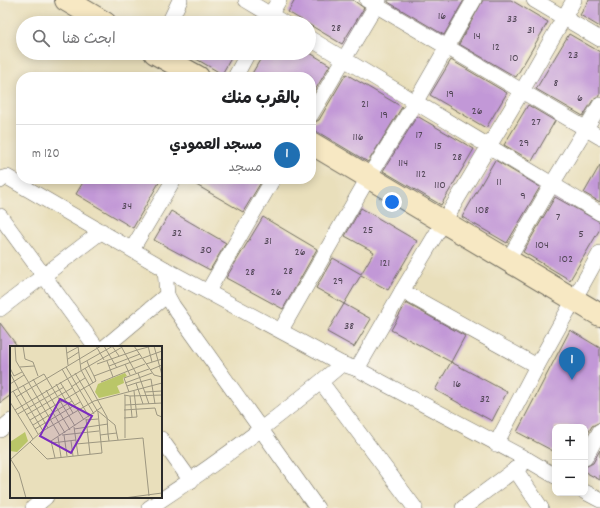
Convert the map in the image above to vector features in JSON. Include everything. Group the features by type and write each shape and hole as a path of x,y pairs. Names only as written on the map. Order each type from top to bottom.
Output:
{"main road":[{"path":"77,3 96,16"},
{"path":"168,60 189,72"},
{"path":"316,146 600,315"}],"street":[{"path":"172,16 180,0"},
{"path":"246,0 265,16"},
{"path":"270,16 279,0"},
{"path":"281,330 368,178 416,101 474,0"},
{"path":"534,0 600,39"},
{"path":"357,369 402,291 490,146 574,0"},
{"path":"316,106 374,2 447,47 600,136"},
{"path":"316,42 600,213"},
{"path":"237,72 244,60"},
{"path":"508,260 600,105"},
{"path":"0,181 7,177 16,182"},
{"path":"19,184 165,269 342,364 357,369 552,474"},
{"path":"132,249 171,184"},
{"path":"208,291 270,184"},
{"path":"0,216 95,346"},
{"path":"0,309 102,231"},
{"path":"496,444 537,366 600,253"},
{"path":"165,269 167,295 173,306 313,507"},
{"path":"402,291 537,366"},
{"path":"106,346 167,295"},
{"path":"149,508 191,481 260,430 342,364"},
{"path":"321,382 415,508"},
{"path":"0,430 10,422"},
{"path":"588,453 600,431"},
{"path":"162,440 191,481"},
{"path":"463,508 528,460"},
{"path":"515,469 541,508"},
{"path":"588,494 600,500"},
{"path":"33,508 45,498"}],"building":[{"path":"295,0 353,0 364,8 342,44 316,29 316,16 295,16 288,12"},
{"path":"388,0 464,0 444,35 388,2"},
{"path":"483,0 511,0 548,22 516,77 459,44"},
{"path":"589,0 600,0 600,27 580,15"},
{"path":"569,34 600,52 600,96 593,100 583,116 536,89"},
{"path":"316,57 330,65 316,89 316,72 253,72 260,60 316,60"},
{"path":"198,60 230,60 223,72 219,72"},
{"path":"451,60 507,93 486,128 430,95"},
{"path":"346,74 402,107 368,162 316,131 316,122 319,120"},
{"path":"528,105 555,121 532,161 504,145"},
{"path":"417,116 474,149 441,205 383,171"},
{"path":"495,160 540,187 507,243 462,217"},
{"path":"600,165 600,202 584,193"},
{"path":"82,184 158,184 133,228 76,194"},
{"path":"195,184 260,184 243,212"},
{"path":"555,197 600,222 600,229 570,280 523,252"},
{"path":"361,208 417,241 388,290 361,275 344,304 316,288 333,258 361,274 374,252 345,236"},
{"path":"171,211 226,243 210,270 154,240"},
{"path":"263,217 317,249 283,309 226,278"},
{"path":"406,303 465,336 451,362 391,330"},
{"path":"344,304 371,319 354,347 327,332"},
{"path":"0,323 17,346 10,346 10,396 0,403"},
{"path":"570,330 600,348 600,422 592,426 588,433 588,424 552,424 552,450 517,432"},
{"path":"451,362 507,392 492,421 435,390"},
{"path":"600,450 600,480 588,474 588,466 593,463"}],"place":[{"name":"مسجد العمودي","path":"572,380"}]}
